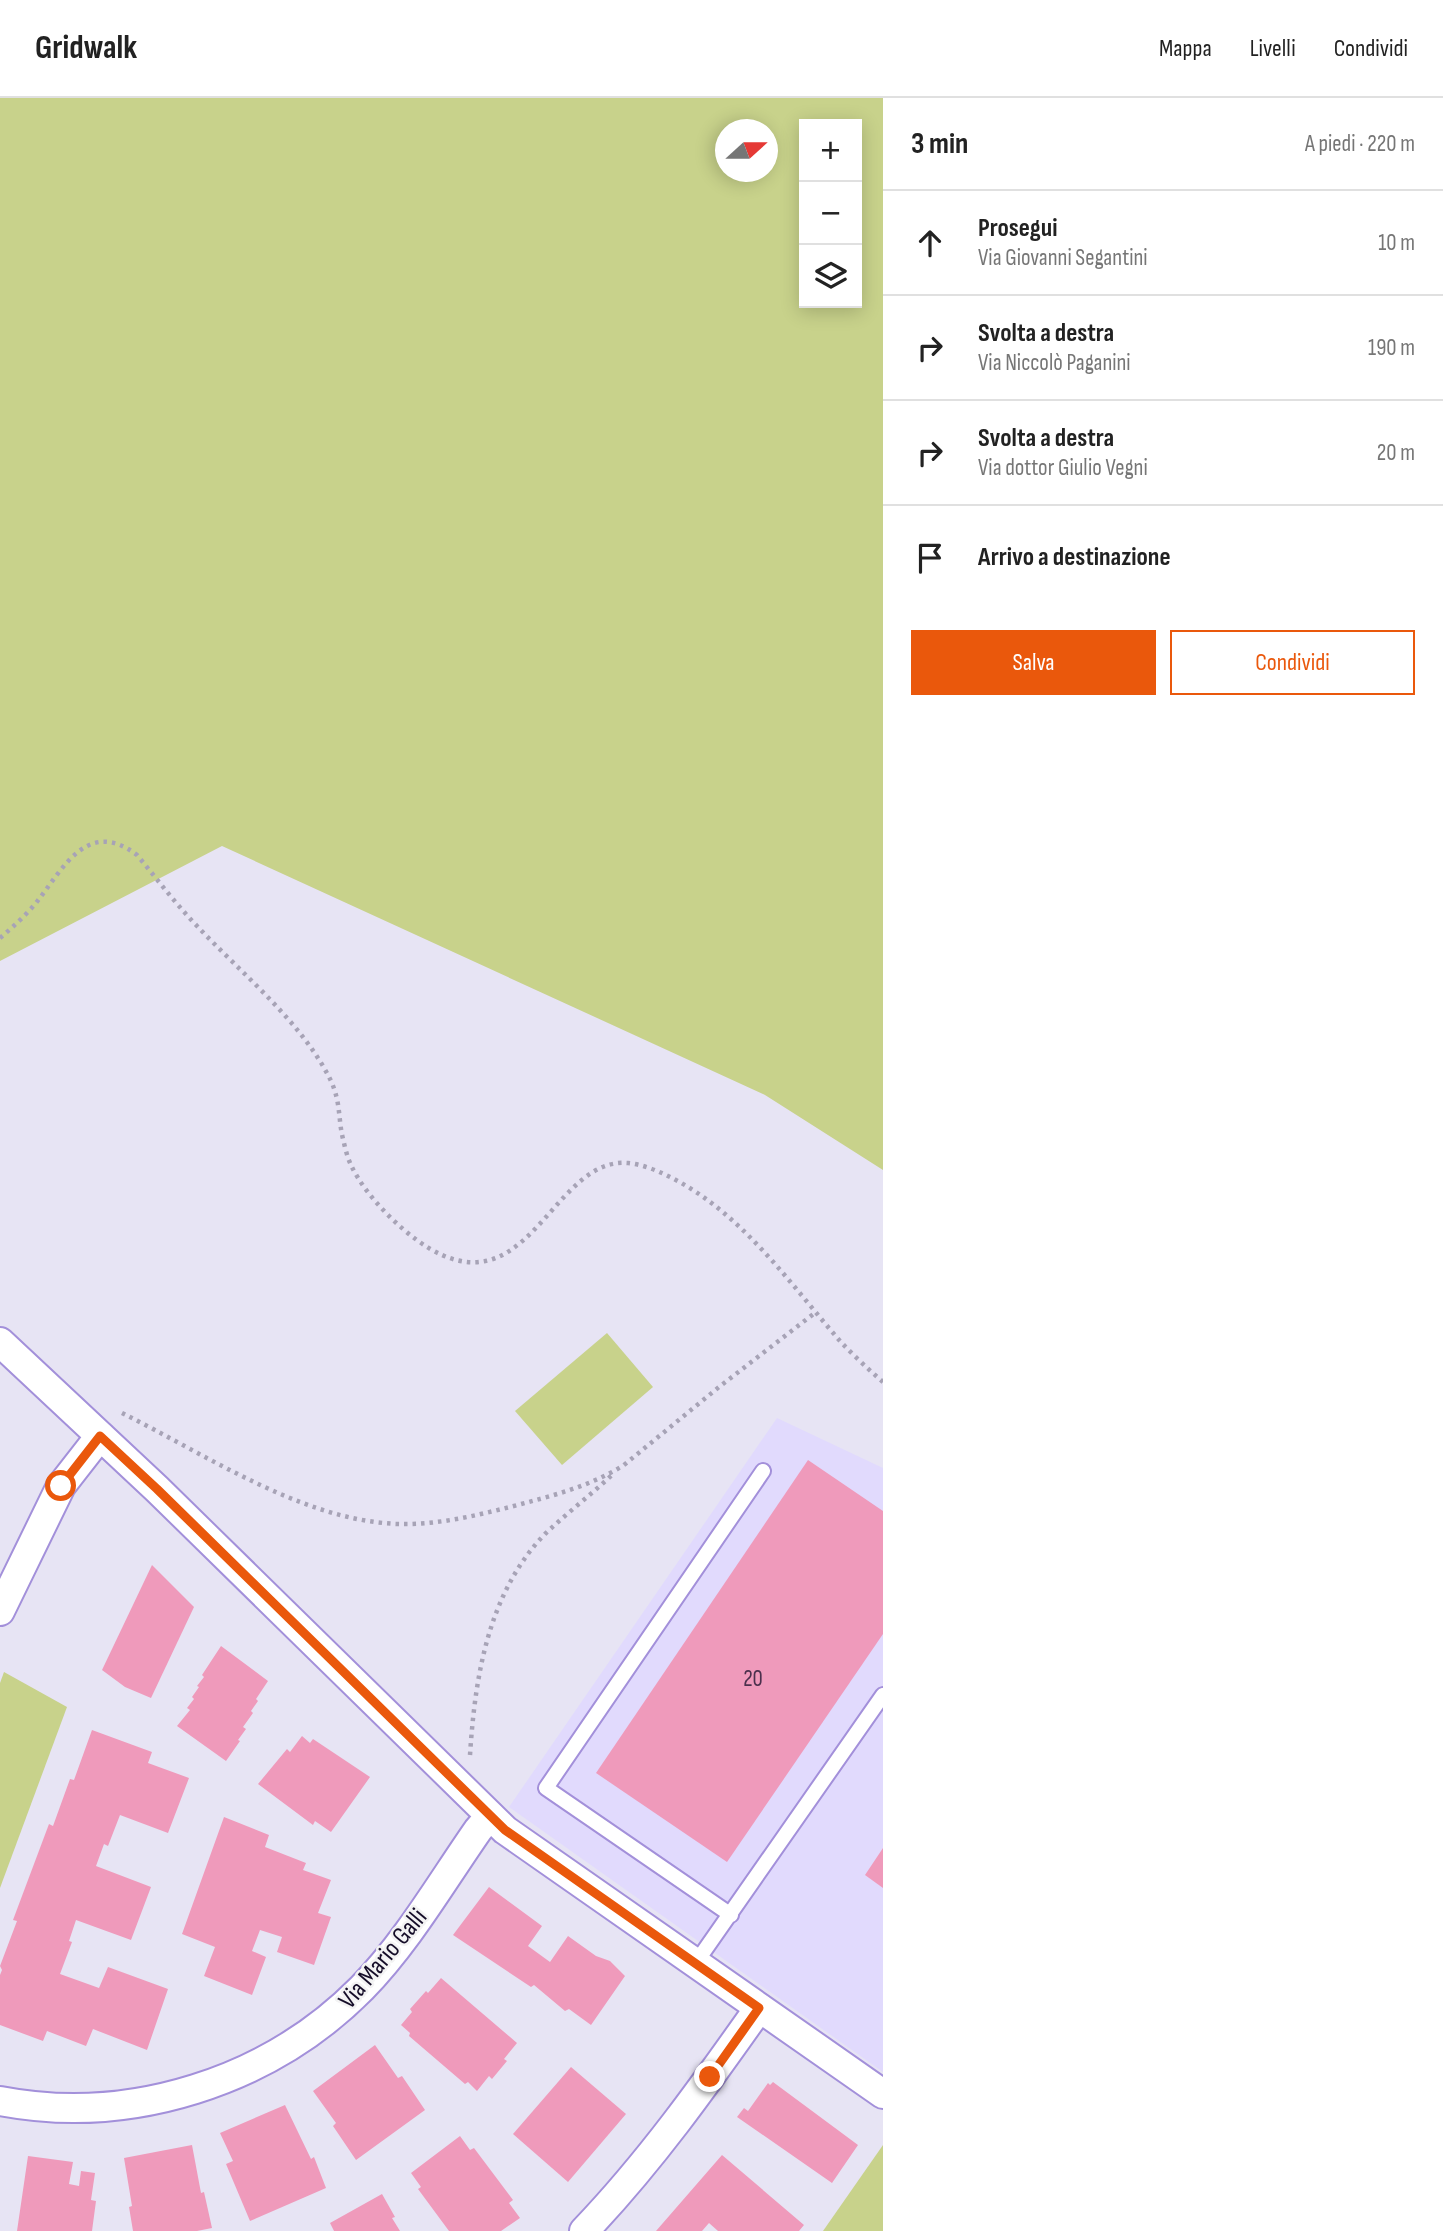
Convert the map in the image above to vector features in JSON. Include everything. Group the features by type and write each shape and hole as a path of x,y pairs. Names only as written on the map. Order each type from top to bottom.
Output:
{"street":[{"path":"0,1342 220,1550 482,1808 531,1849 883,2094"},
{"path":"0,1611 61,1486 100,1436"},
{"name":"Via Mario Galli","path":"0,2101 72,2109 113,2106 160,2098 194,2090 235,2074 295,2043 330,2019 363,1987 393,1952 478,1830 482,1808"},
{"path":"584,2231 623,2190 673,2128 759,2008"}],"lane":[{"path":"731,1915 546,1788 763,1471"},
{"path":"695,1964 883,1695"}],"path":[{"path":"0,937 34,905 76,852 88,844 100,841 127,847 316,1055 332,1083 340,1107 342,1136 351,1165 390,1216 419,1243 444,1256 464,1261 486,1260 499,1256 511,1251 530,1236 582,1180 603,1166 628,1163 651,1168 707,1199 738,1224 842,1343 883,1382"},
{"path":"482,1808 468,1778 478,1679 492,1620 520,1565 545,1535 624,1465 816,1312"},
{"path":"120,1412 264,1486 316,1509 360,1520 410,1524 487,1513 585,1486 624,1465"}],"shaded area":[{"path":"777,1418 883,1468 883,2072 509,1807"}],"green space":[{"path":"0,98 883,98 883,1170 765,1095 222,846 0,961"},
{"path":"607,1333 653,1387 562,1465 515,1411"},
{"path":"4,1672 67,1707 0,1888 0,1683"},
{"path":"883,2145 883,2231 823,2231"}],"building":[{"path":"808,1460 883,1511 883,1634 727,1862 596,1773"},
{"path":"152,1565 194,1607 151,1698 125,1687 102,1670"},
{"path":"221,1646 268,1681 256,1699 258,1701 243,1727 246,1729 238,1740 240,1741 226,1761 177,1726 190,1710 187,1708 204,1677 202,1675"},
{"path":"92,1730 152,1752 148,1763 189,1778 168,1833 120,1815 108,1846 104,1844 96,1866 151,1887 131,1940 76,1920 69,1941 72,1942 60,1974 99,1988 108,1967 168,1989 147,2050 93,2029 86,2046 47,2031 43,2041 0,2025 0,1966 17,1921 13,1920 49,1824 53,1826 70,1779 74,1780"},
{"path":"302,1736 310,1743 313,1739 370,1777 331,1832 315,1821 313,1825 258,1784 287,1749 290,1752"},
{"path":"224,1817 269,1835 265,1847 306,1863 303,1870 331,1880 318,1913 331,1917 314,1965 277,1952 282,1937 260,1930 252,1951 266,1957 252,1995 204,1976 215,1947 182,1934"},
{"path":"883,1848 883,1888 865,1875"},
{"path":"489,1887 542,1926 528,1946 550,1962 568,1936 596,1956 610,1961 625,1976 591,2025 569,2009 565,2011 534,1985 531,1987 453,1935"},
{"path":"441,1978 517,2043 492,2079 489,2076 477,2091 468,2082 465,2084 409,2036 410,2033 401,2025 412,2012 410,2009"},
{"path":"375,2045 398,2078 402,2076 425,2110 356,2160 333,2126 336,2123 313,2091"},
{"path":"571,2067 626,2114 568,2182 513,2134"},
{"path":"773,2082 858,2145 832,2183 737,2117 744,2108 748,2111 768,2083 770,2085"},
{"path":"285,2105 311,2159 314,2157 326,2188 250,2221 226,2164 233,2161 220,2133"},
{"path":"460,2136 470,2150 474,2148 513,2200 509,2203 520,2218 501,2231 449,2231 418,2189 421,2187 411,2173"},
{"path":"192,2145 201,2193 204,2192 212,2228 197,2231 133,2231 124,2158"},
{"path":"722,2155 804,2225 799,2231 718,2231 709,2223 702,2231 656,2231"},
{"path":"28,2156 73,2162 69,2184 79,2186 81,2171 95,2173 91,2200 96,2201 92,2231 17,2231"},
{"path":"382,2194 400,2231 334,2231 330,2223"}],"route":[{"path":"61,1486 100,1436 505,1830 759,2008 710,2077"}]}
